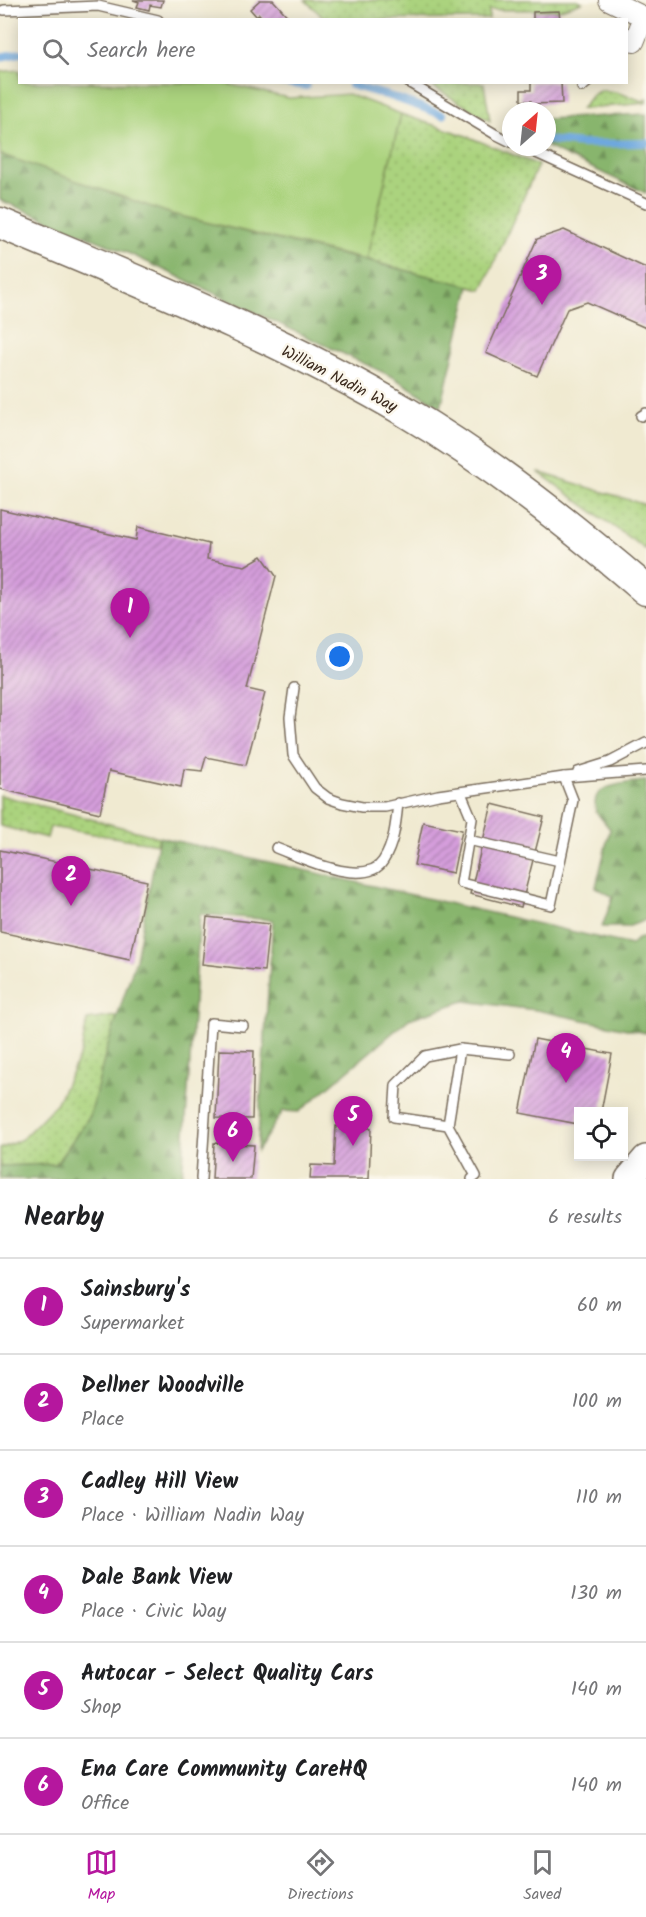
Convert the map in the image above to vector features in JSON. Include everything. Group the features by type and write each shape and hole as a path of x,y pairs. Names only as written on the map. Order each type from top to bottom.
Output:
{"main road":[{"name":"William Nadin Way","path":"0,224 212,315 312,362 407,412 521,489 646,590"}],"street":[{"path":"609,0 645,18 630,45"},
{"path":"629,1179 646,1160"}],"lane":[{"path":"4,10 98,3 151,18"},
{"path":"411,84 502,138"},
{"path":"543,156 646,203"},
{"path":"294,688 290,717 293,755 315,788 328,798 362,807 385,807 564,777 646,771"},
{"path":"564,777 610,762 646,743"},
{"path":"461,793 472,819 461,883 551,905 573,800 564,777"},
{"path":"276,848 357,874 371,872 382,862 394,835 398,803"},
{"path":"468,840 560,861"},
{"path":"201,1179 211,1023 243,1026"},
{"path":"460,1049 448,1125 477,1176 472,1179"},
{"path":"448,1125 394,1117 396,1085 425,1056 460,1049 510,1054"}],"green space":[{"path":"305,0 577,0 582,2 558,10 489,10 489,18 324,18"},
{"path":"18,70 18,84 227,84 289,98 348,94 401,114 366,260 172,214 0,154 0,72"},
{"path":"429,84 484,84 490,121"},
{"path":"601,90 616,92 643,101 646,99 646,103 581,109 592,95"},
{"path":"401,114 502,150 502,156 516,156 538,165 482,290 366,260"},
{"path":"646,114 646,193 556,151 556,119"},
{"path":"0,154 172,214 470,286 441,407 393,377 130,254 0,200"},
{"path":"538,472 646,505 646,550"},
{"path":"646,781 646,920 627,927 602,927 613,897 596,887 610,829 596,812 597,795 608,787"},
{"path":"0,795 159,837 157,844 50,827 47,838 0,826"},
{"path":"159,837 631,945 638,938 646,938 646,1033 536,1010 464,1001 409,1019 299,1112 283,1111 257,1151 273,920 200,914 182,1179 0,1179 0,1166 56,1164 90,1116 107,1048 136,959"},
{"path":"117,1016 90,1116 56,1164 0,1166 0,1149 22,1139 56,1104 81,1053 87,1020"}],"building":[{"path":"133,0 163,0 161,7 150,5 149,10 137,7 139,2"},
{"path":"260,0 273,0 289,18 262,18 259,14 257,17 250,9"},
{"path":"559,11 560,18 533,18 533,12"},
{"path":"531,84 561,84 562,103 521,101 521,90 531,90"},
{"path":"564,230 646,268 646,328 587,302 567,309 537,376 486,353 537,239"},
{"path":"0,509 136,540 138,527 209,544 207,559 245,566 262,556 276,576 247,689 265,693 246,765 206,757 202,771 184,769 181,787 109,771 100,813 0,789"},
{"path":"492,804 544,817 521,907 470,894"},
{"path":"423,822 462,830 453,873 414,865"},
{"path":"0,850 147,881 130,960 0,932"},
{"path":"207,917 269,924 264,971 202,964"},
{"path":"535,1039 612,1054 602,1107 574,1107 574,1123 520,1113"},
{"path":"219,1050 254,1051 252,1119 216,1118"},
{"path":"336,1126 371,1128 369,1179 310,1179 311,1165 334,1166"},
{"path":"214,1143 254,1145 251,1179 212,1179"}],"waterway":[{"path":"0,57 18,53"},
{"path":"294,84 306,86"},
{"path":"351,85 443,115"},
{"path":"556,141 582,144 646,143"}],"place":[{"name":"Cadley Hill View","path":"542,305"},
{"name":"Sainsbury's","path":"130,638"},
{"name":"Dellner Woodville","path":"71,906"},
{"name":"Dale Bank View","path":"566,1083"},
{"name":"Autocar - Select Quality Cars","path":"353,1146"},
{"name":"Ena Care Community CareHQ","path":"233,1162"}]}
